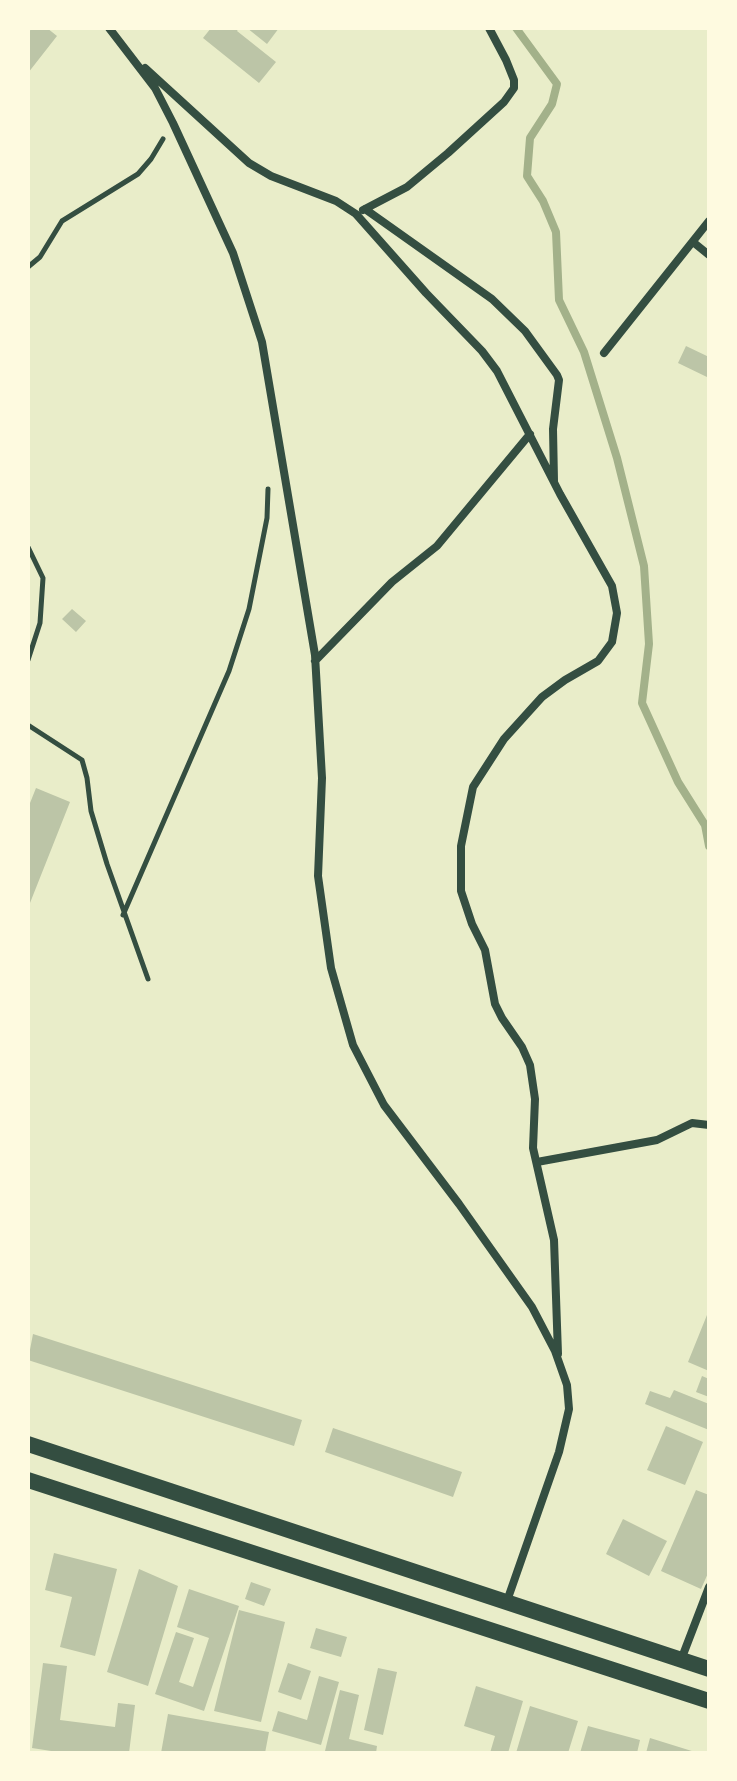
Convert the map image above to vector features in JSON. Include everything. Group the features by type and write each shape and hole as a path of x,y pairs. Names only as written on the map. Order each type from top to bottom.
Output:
{"main road":[{"path":"28,1444 709,1669"},
{"path":"28,1480 709,1701"}],"street":[{"path":"109,28 155,88 173,123 233,253 262,342 315,661 322,778 318,876 331,968 353,1045 384,1105 532,1307 567,1385 569,1409 559,1452 507,1601"},
{"path":"356,214 407,187 504,102 514,88 514,80 489,28"},
{"path":"133,57 249,163 271,176 336,201 356,214 482,351 497,371 612,586 617,613 612,642 598,661 542,697 504,739 473,787 461,846 461,891 485,950 495,1004 530,1065 535,1099 533,1148 554,1240 559,1363"},
{"path":"365,209 492,299 525,331 557,375 553,429 554,482"},
{"path":"604,353 709,221"},
{"path":"693,242 709,255"},
{"path":"315,661 392,582 437,546 530,434"},
{"path":"537,1162 657,1140 692,1123 709,1125"},
{"path":"681,1661 709,1587"}],"path":[{"path":"28,267 40,257 62,221 138,174 173,123"},
{"path":"123,915 229,671 249,609 262,546 267,518 268,475"},
{"path":"28,547 43,578 40,623 28,660"},
{"path":"28,725 82,760 91,811 123,915 148,979"}],"building":[{"path":"32,28 47,28 57,36 28,73 28,33"},
{"path":"211,28 239,28 237,31 276,62 259,83 203,38"},
{"path":"247,28 279,28 267,44"},
{"path":"686,346 709,357 709,378 678,363"},
{"path":"72,609 86,621 76,632 62,619"},
{"path":"36,788 70,802 28,908 28,808"},
{"path":"709,1310 709,1371 688,1362"},
{"path":"33,1334 302,1420 294,1446 28,1360"},
{"path":"702,1376 709,1379 709,1397 696,1392"},
{"path":"674,1390 709,1404 709,1430 645,1404 650,1391 670,1398"},
{"path":"666,1426 703,1442 685,1485 647,1470"},
{"path":"333,1428 462,1472 453,1497 325,1452"},
{"path":"696,1490 709,1495 709,1571 701,1589 661,1571"},
{"path":"623,1519 667,1541 649,1576 606,1554"},
{"path":"54,1553 117,1569 95,1656 60,1647 72,1597 45,1590"},
{"path":"139,1569 178,1586 148,1686 107,1672"},
{"path":"251,1582 271,1589 264,1606 245,1599"},
{"path":"189,1589 239,1606 204,1711 155,1694 176,1632 194,1638 179,1682 193,1687 209,1638 177,1627"},
{"path":"239,1610 285,1622 261,1722 214,1711"},
{"path":"316,1628 347,1637 341,1657 310,1648"},
{"path":"43,1663 67,1666 60,1720 115,1727 118,1703 135,1705 129,1753 64,1753 32,1748"},
{"path":"288,1663 311,1671 301,1700 278,1692"},
{"path":"378,1668 397,1672 383,1735 364,1730"},
{"path":"319,1676 339,1682 321,1745 272,1731 278,1711 307,1720"},
{"path":"476,1686 523,1701 508,1753 490,1753 495,1736 464,1726"},
{"path":"340,1690 359,1695 349,1739 377,1746 376,1753 325,1751"},
{"path":"530,1706 578,1721 568,1753 516,1753"},
{"path":"168,1714 269,1732 265,1753 161,1753"},
{"path":"588,1726 640,1740 637,1753 580,1753"},
{"path":"650,1738 695,1752 695,1753 646,1753"}],"waterway":[{"path":"516,28 557,84 552,104 530,138 527,176 543,201 556,232 559,300 584,352 617,458 644,566 649,644 642,703 678,782 705,825 709,846"}]}
